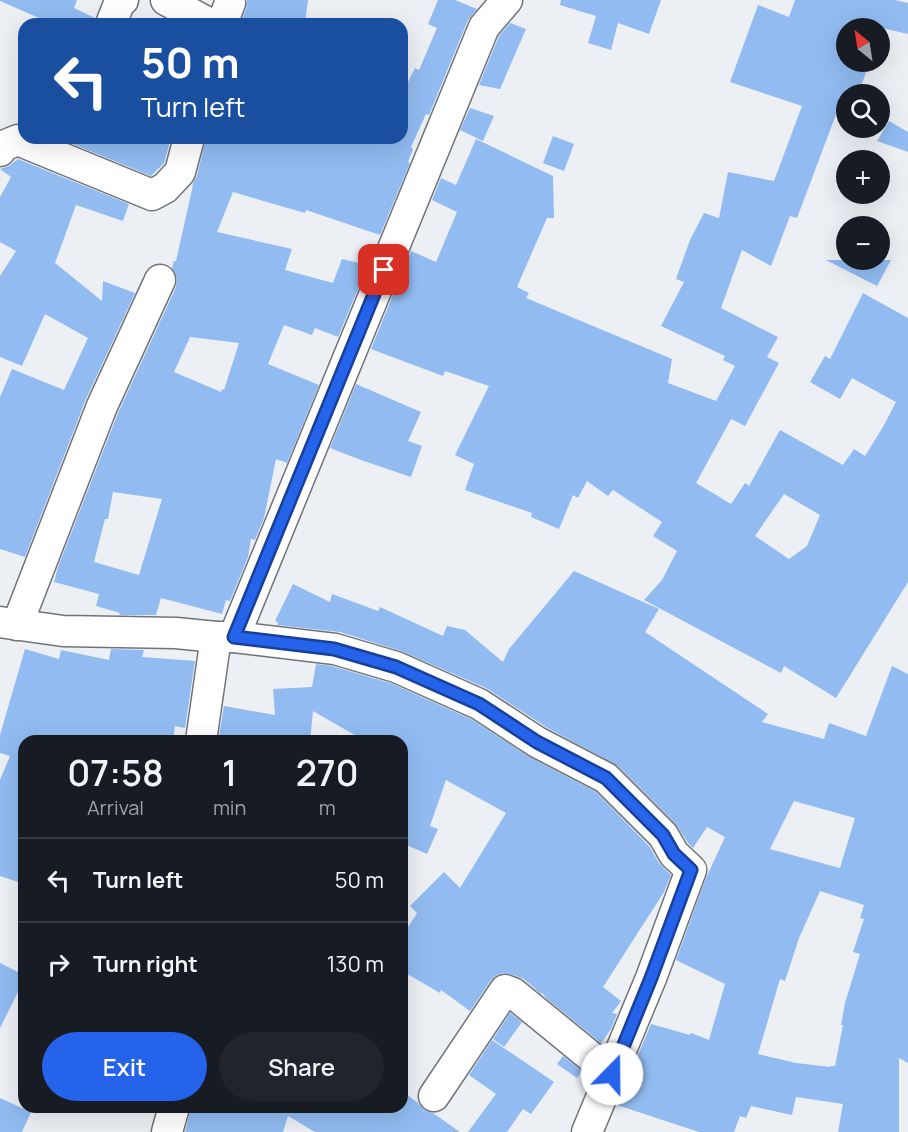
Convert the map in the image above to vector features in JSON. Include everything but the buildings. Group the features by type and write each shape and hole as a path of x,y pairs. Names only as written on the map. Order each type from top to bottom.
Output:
{"street":[{"path":"113,18 120,1 123,0"},
{"path":"166,0 199,18"},
{"path":"202,735 225,637 484,27 507,0"},
{"path":"0,151 3,146 18,140"},
{"path":"42,144 60,147 153,195 165,188 180,172 187,144"},
{"path":"160,280 102,406 8,624 63,631 176,633 334,649 396,667 479,704 537,742 606,778 663,835 674,854 691,870 651,978 587,1132"},
{"path":"434,1096 505,990 513,993 612,1074"},
{"path":"167,1132 172,1113"}],"route":[{"path":"384,270 234,637 334,649 396,667 479,704 537,742 606,778 663,835 674,854 691,870 612,1074"}]}
